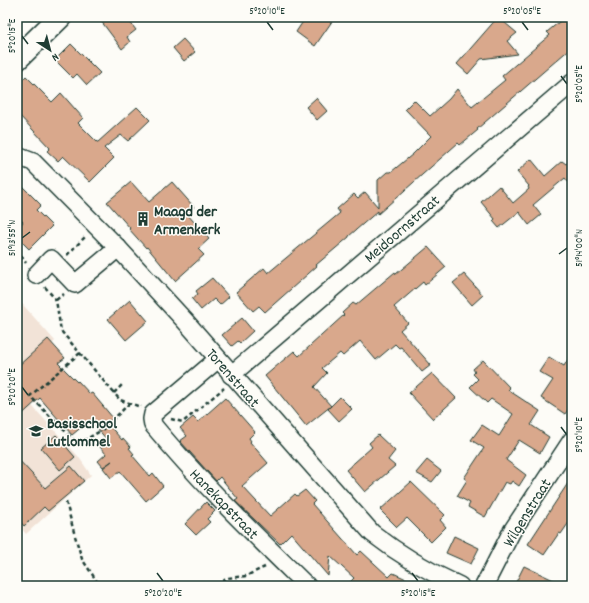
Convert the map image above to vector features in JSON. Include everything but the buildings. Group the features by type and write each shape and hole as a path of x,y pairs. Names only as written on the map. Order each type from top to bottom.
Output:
{"main road":[{"path":"17,59 60,17"}],"street":[{"name":"Meidoornstraat","path":"233,376 572,83"},
{"name":"Torenstraat","path":"17,156 33,162 118,248 372,533 388,546 418,565 460,586"},
{"path":"36,275 51,259 75,284 118,248"},
{"path":"153,414 218,359"},
{"name":"Hanekapstraat","path":"153,414 153,425 189,467 307,586"},
{"name":"Wilgenstraat","path":"484,586 512,531 572,440"}],"path":[{"path":"56,265 97,226"},
{"path":"36,275 56,300 61,330 120,400 139,405 153,414 183,422 233,376"},
{"path":"80,353 30,396 78,444 102,430 130,403"},
{"path":"114,393 122,385"},
{"path":"66,502 82,559 100,586"},
{"path":"217,586 227,578 246,576 280,560"}],"shaded area":[{"name":"Basisschool Lutlommel","path":"17,298 55,341 52,344 65,358 23,396 78,456 91,475 26,534 17,524"}],"place":[{"name":"Maagd der Armenkerk","path":"143,219"},
{"name":"Basisschool Lutlommel","path":"36,431"}]}
